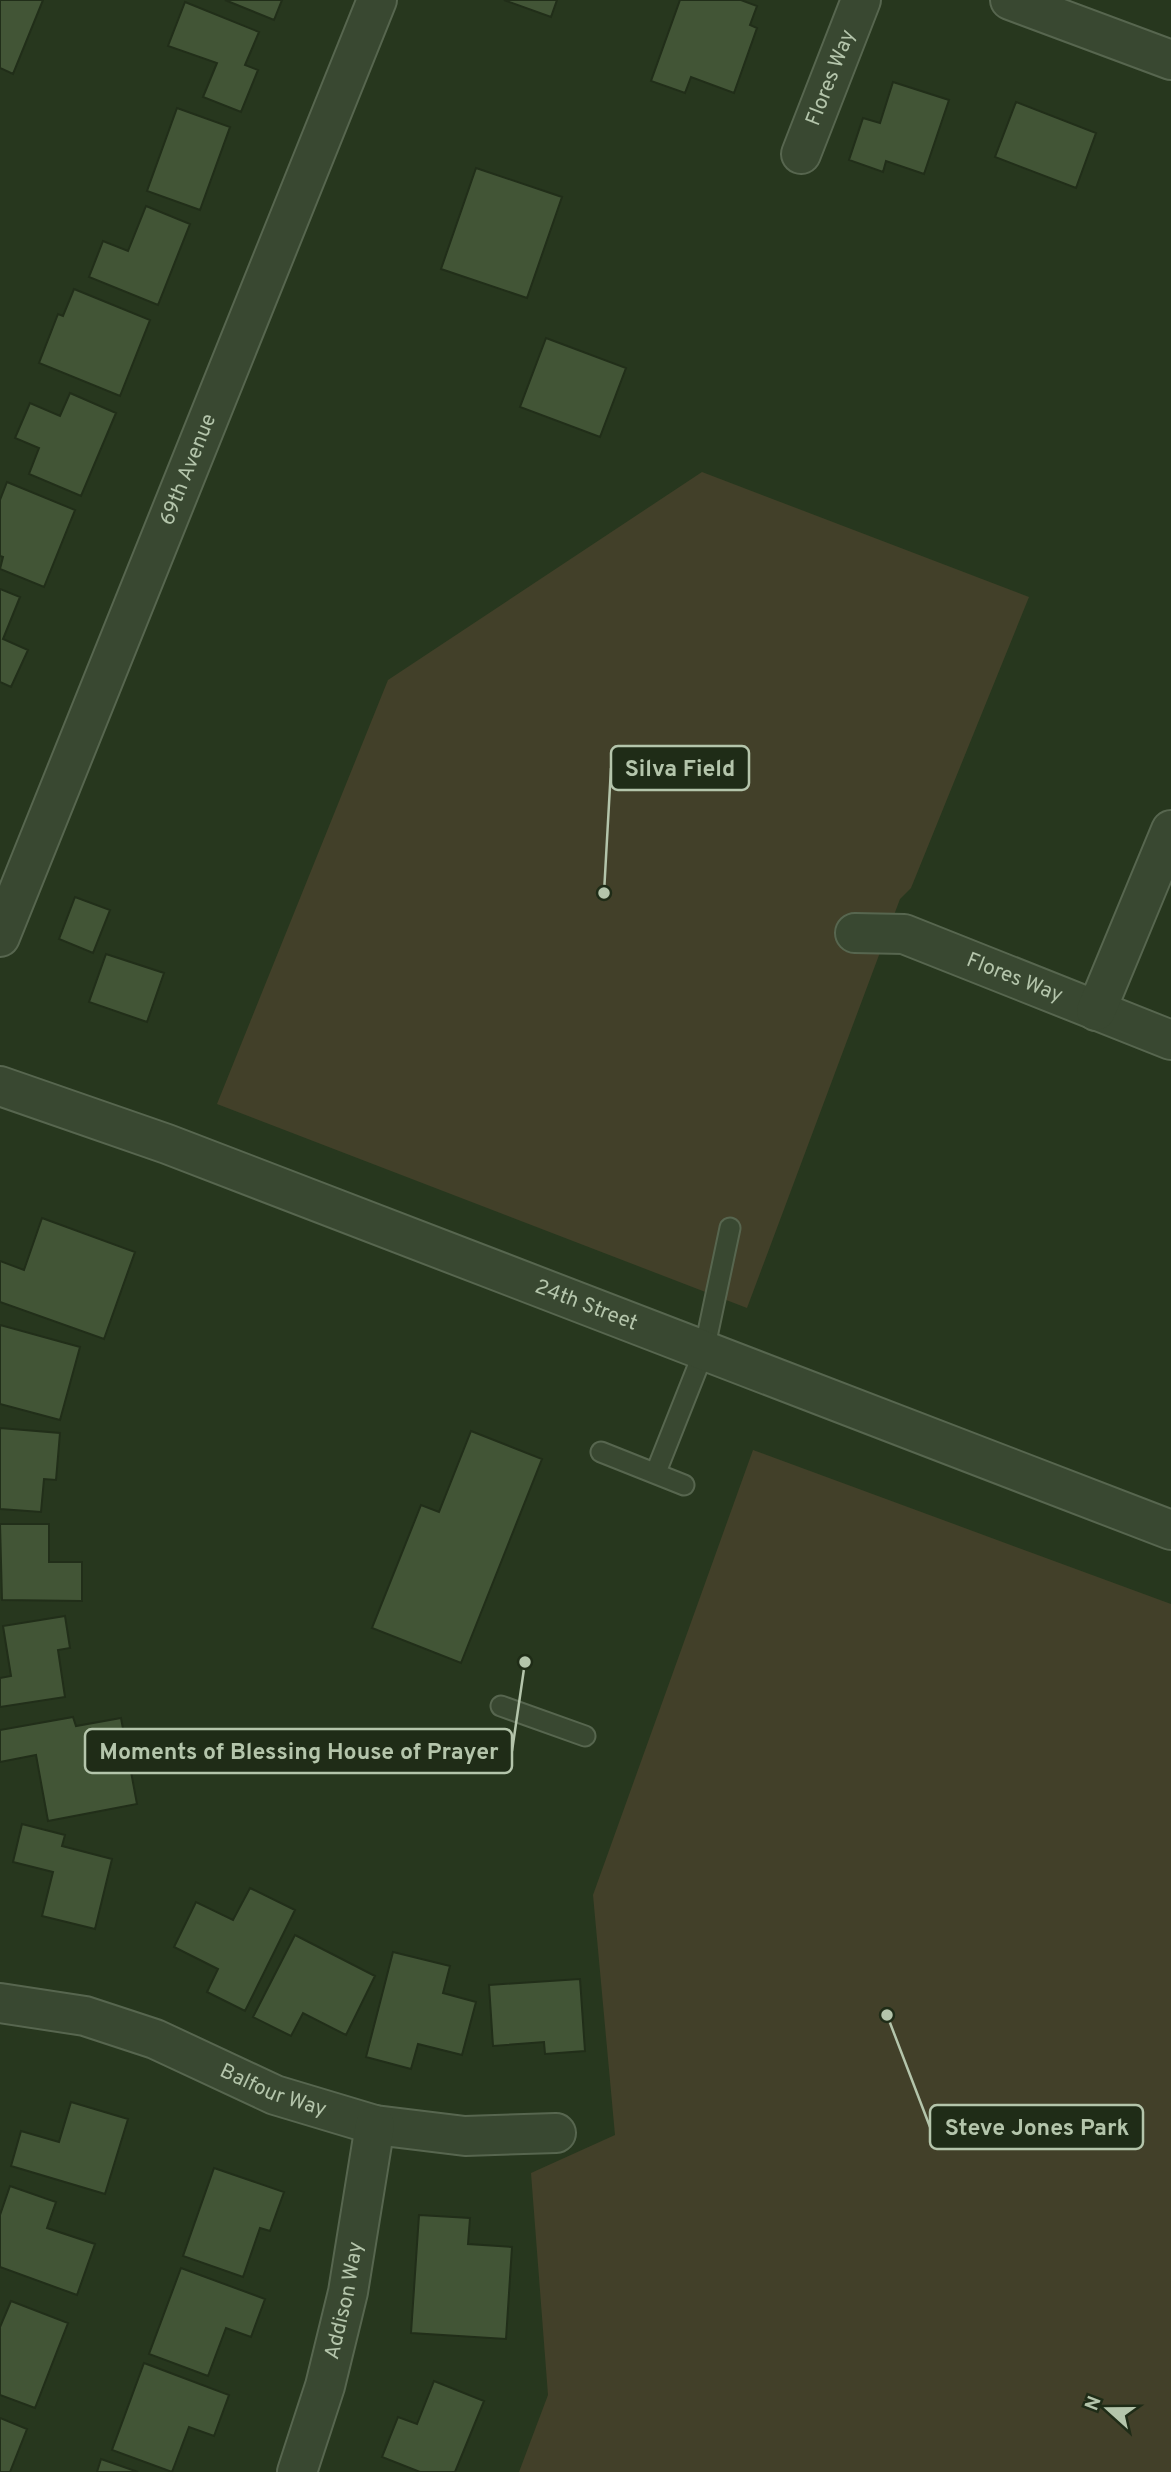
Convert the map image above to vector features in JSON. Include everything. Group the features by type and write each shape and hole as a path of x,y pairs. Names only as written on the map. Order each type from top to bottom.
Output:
{"street":[{"name":"69th Avenue","path":"0,937 377,0"},
{"name":"Flores Way","path":"802,154 860,0"},
{"path":"1010,0 1171,60"},
{"path":"1096,1011 1171,830"},
{"name":"Flores Way","path":"855,933 904,934 1171,1040"},
{"name":"24th Street","path":"0,1086 179,1148 1171,1530"},
{"name":"Balfour Way","path":"0,2003 85,2016 155,2039 275,2095 375,2125 466,2136 556,2133"},
{"name":"Addison Way","path":"298,2472 325,2386 348,2292 375,2125"}],"lane":[{"path":"656,1472 704,1351 730,1228"},
{"path":"601,1452 684,1485"},
{"path":"501,1706 585,1736"}],"shaded area":[{"path":"702,472 1029,597 911,888 900,899 747,1308 217,1104 388,680"},
{"path":"753,1450 1171,1604 1171,2472 519,2472 548,2395 531,2173 615,2135 593,1895"}],"building":[{"path":"0,0 43,0 13,74 0,68"},
{"path":"225,0 282,0 274,20"},
{"path":"504,0 557,0 551,17"},
{"path":"680,0 741,0 757,6 750,25 757,28 734,93 691,77 685,93 651,81"},
{"path":"185,2 259,32 245,65 258,70 241,112 203,97 217,63 168,46"},
{"path":"893,82 949,100 924,174 886,161 883,172 849,160 863,118 880,123"},
{"path":"1016,102 1096,133 1076,188 995,157"},
{"path":"177,108 230,127 200,210 147,191"},
{"path":"476,168 562,197 527,298 441,269"},
{"path":"146,206 190,224 158,305 89,277 103,241 128,251"},
{"path":"74,289 150,320 120,396 39,363 58,314 63,316"},
{"path":"546,338 626,368 600,437 520,407"},
{"path":"70,393 116,413 81,496 29,474 39,448 15,438 30,403 60,416"},
{"path":"7,482 75,510 44,587 0,569 3,557 0,556 0,500"},
{"path":"0,589 20,597 3,639 28,650 11,687 0,682"},
{"path":"75,897 110,910 93,953 59,939"},
{"path":"106,954 164,973 147,1022 89,1002"},
{"path":"42,1218 135,1252 104,1339 0,1302 0,1261 24,1270"},
{"path":"0,1325 80,1347 60,1420 0,1404"},
{"path":"0,1428 60,1433 56,1480 44,1479 41,1512 0,1509"},
{"path":"471,1431 542,1459 461,1663 372,1628 421,1505 439,1512"},
{"path":"0,1524 49,1524 49,1562 82,1562 82,1601 2,1600"},
{"path":"65,1616 70,1648 58,1650 65,1697 0,1707 0,1678 11,1676 3,1626"},
{"path":"73,1717 76,1726 121,1718 137,1804 48,1821 36,1755 0,1762 0,1730"},
{"path":"22,1824 65,1835 62,1846 112,1859 95,1929 42,1916 53,1872 13,1862"},
{"path":"250,1888 295,1910 245,2011 207,1992 218,1969 174,1947 196,1902 233,1920"},
{"path":"295,1935 375,1976 346,2035 303,2013 291,2036 253,2017"},
{"path":"393,1952 450,1966 443,1993 476,2002 462,2055 418,2044 411,2069 366,2057"},
{"path":"580,1979 585,2051 545,2054 544,2042 493,2046 489,1985"},
{"path":"71,2102 128,2119 105,2194 11,2166 21,2131 59,2142"},
{"path":"214,2168 284,2192 270,2231 260,2228 243,2277 183,2256"},
{"path":"10,2186 56,2202 47,2228 95,2244 77,2295 0,2267 0,2215"},
{"path":"419,2215 470,2218 468,2244 512,2247 506,2339 411,2333"},
{"path":"181,2268 265,2299 251,2337 226,2328 208,2376 149,2354"},
{"path":"11,2301 68,2323 35,2408 0,2395 0,2327"},
{"path":"144,2363 229,2395 214,2436 189,2427 172,2472 112,2450"},
{"path":"434,2381 484,2401 455,2472 420,2472 382,2457 398,2417 417,2424"},
{"path":"0,2418 27,2429 10,2472 0,2472"},
{"path":"101,2459 138,2472 97,2472"}],"place":[{"name":"Silva Field","path":"604,893"},
{"name":"Moments of Blessing House of Prayer","path":"525,1662"},
{"name":"Steve Jones Park","path":"887,2015"}]}
